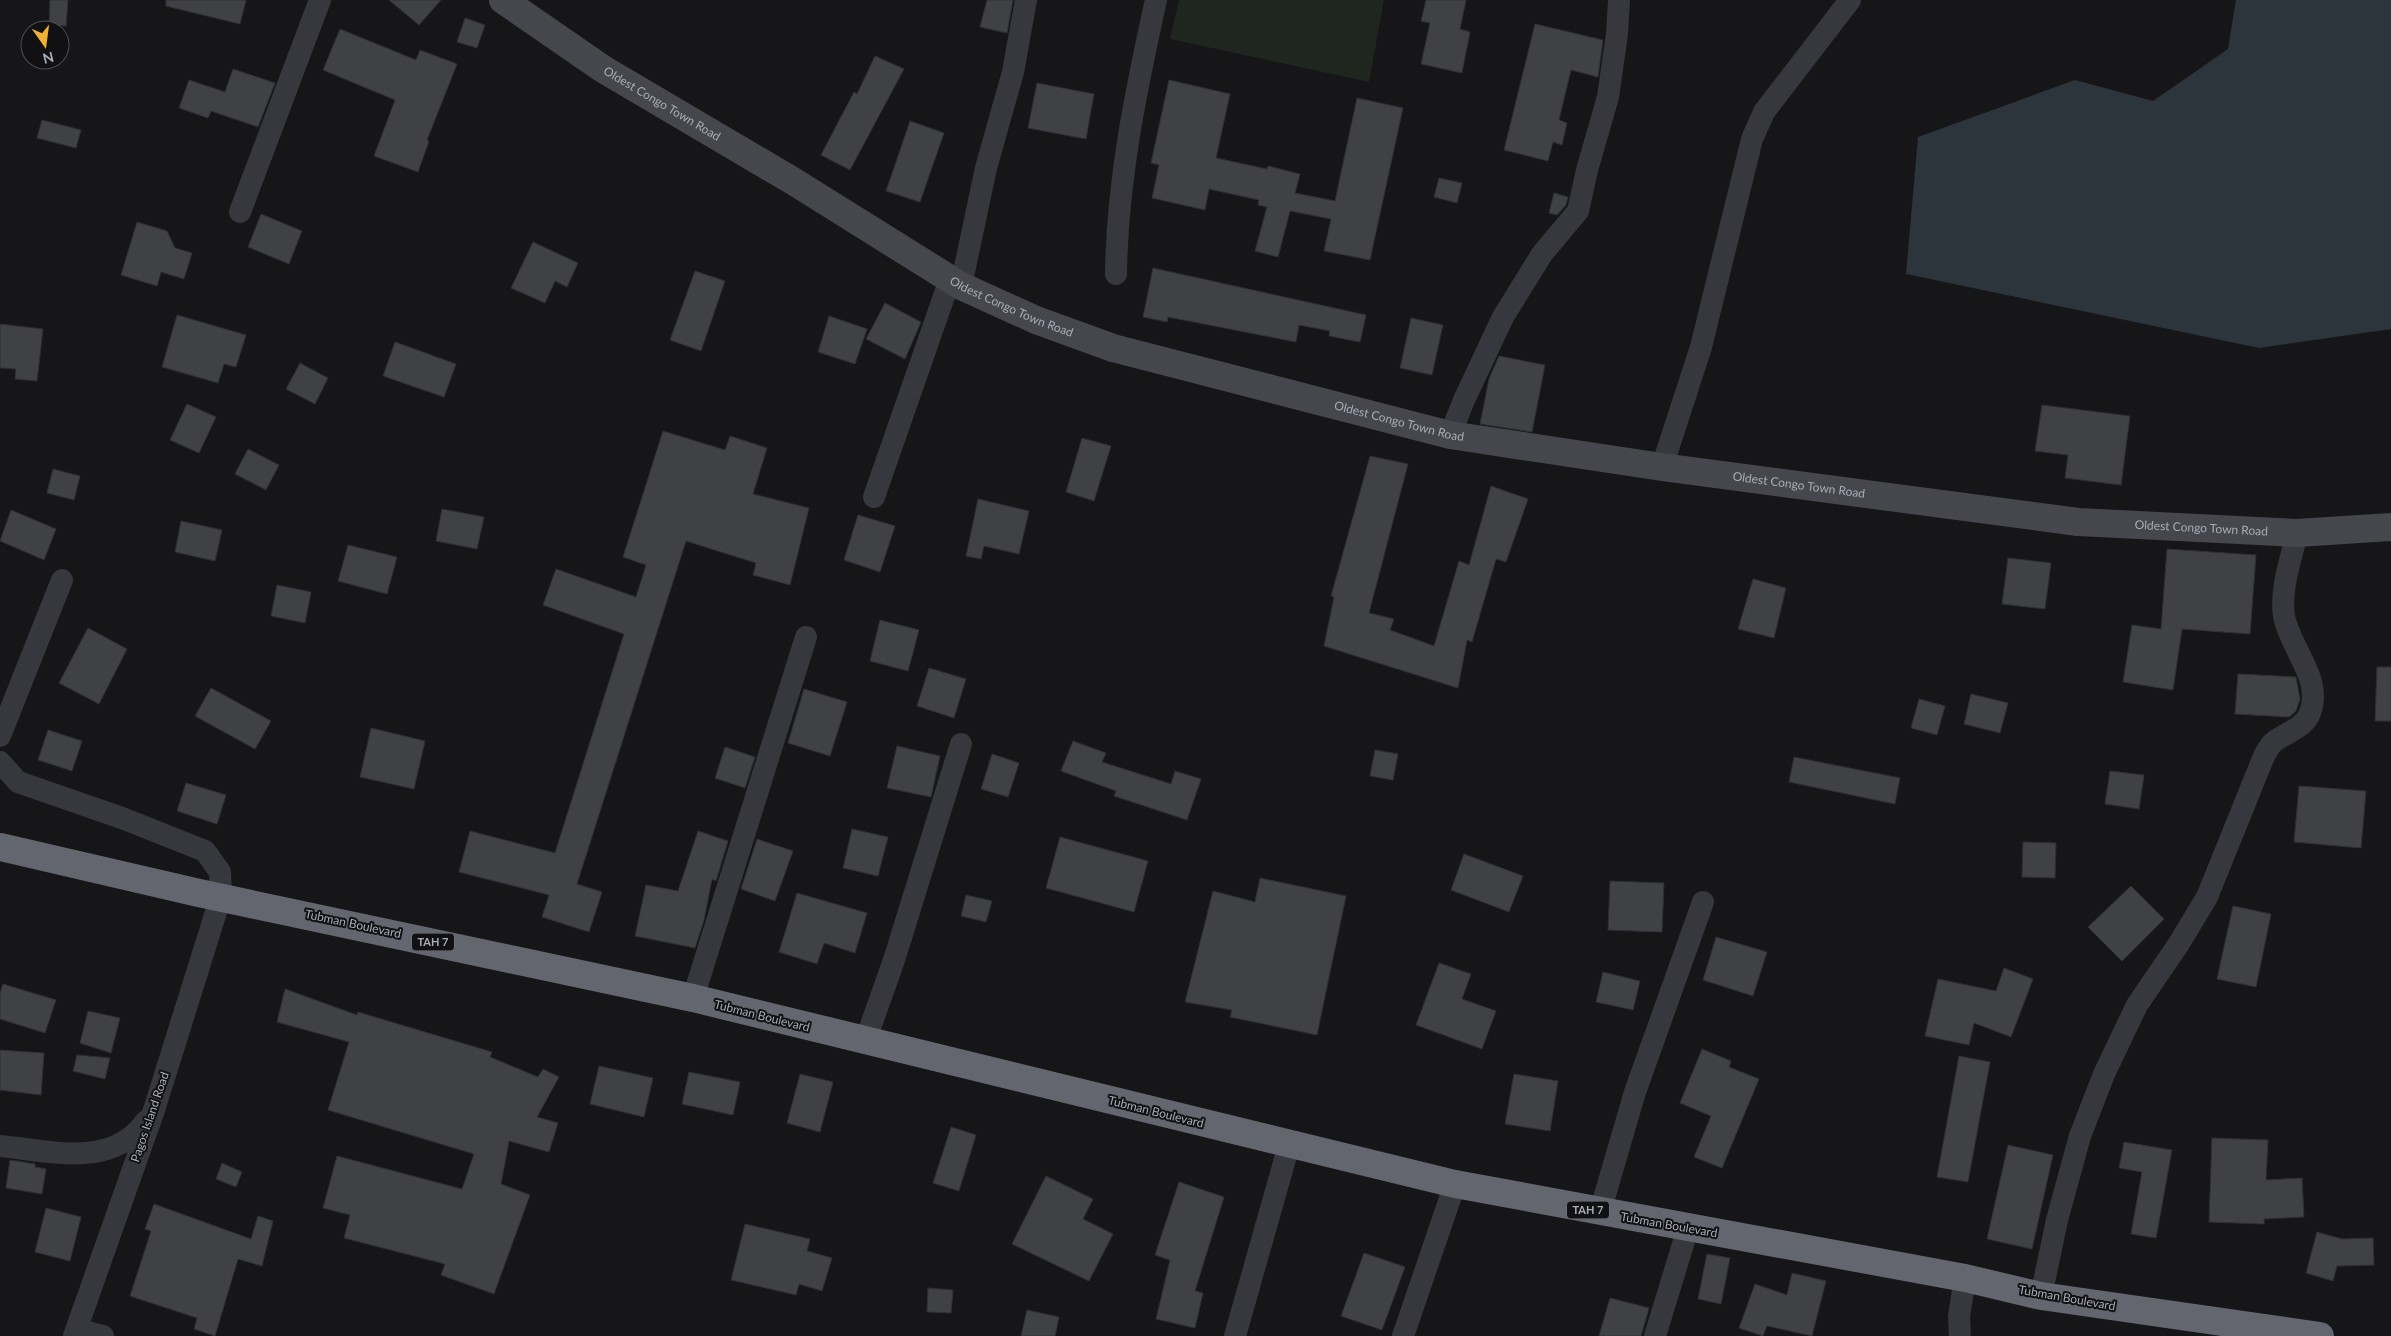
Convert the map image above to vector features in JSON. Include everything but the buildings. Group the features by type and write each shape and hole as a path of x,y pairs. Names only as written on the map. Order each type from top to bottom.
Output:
{"highway":[{"name":"Tubman Boulevard","path":"0,847 693,998 865,1042 1455,1184 1964,1278 2041,1296 2320,1336"}],"street":[{"path":"240,212 320,0"},
{"name":"Oldest Congo Town Road","path":"503,0 603,68 793,181 955,282 1036,320 1113,348 1450,435 1662,467 2078,522 2297,533 2391,527"},
{"path":"874,498 955,282 1013,72 1026,0"},
{"path":"1116,274 1116,233 1124,168 1156,0"},
{"path":"1450,435 1503,317 1542,254 1578,212 1587,170 1608,97 1617,34 1618,0"},
{"path":"1662,467 1701,347 1752,139 1769,105 1850,0"},
{"path":"2041,1296 2057,1220 2080,1136 2104,1074 2137,1005 2208,897 2264,756 2273,742 2298,728 2309,715 2313,702 2312,680 2290,638 2284,614 2286,582 2297,533"},
{"path":"0,736 4,712 62,580"},
{"path":"693,998 806,637"},
{"path":"865,1042 894,960 961,744"},
{"path":"0,762 18,782 122,818 205,851 220,872 221,896"},
{"name":"Pagos Island Road","path":"76,1332 154,1110 221,896"},
{"path":"1600,1212 1635,1092 1703,902"},
{"path":"0,1146 69,1152 96,1152 127,1142 136,1135 154,1110"},
{"path":"1235,1336 1289,1145"},
{"path":"1403,1336 1455,1184"},
{"path":"1655,1336 1688,1228"},
{"path":"1960,1336 1959,1316 1964,1278"},
{"path":"76,1332 103,1336"}],"shaded area":[{"path":"1179,0 1384,0 1369,82 1170,39"},
{"path":"2236,0 2391,0 2391,329 2259,348 1906,274 1918,137 2075,80 2153,101 2228,49"}]}
